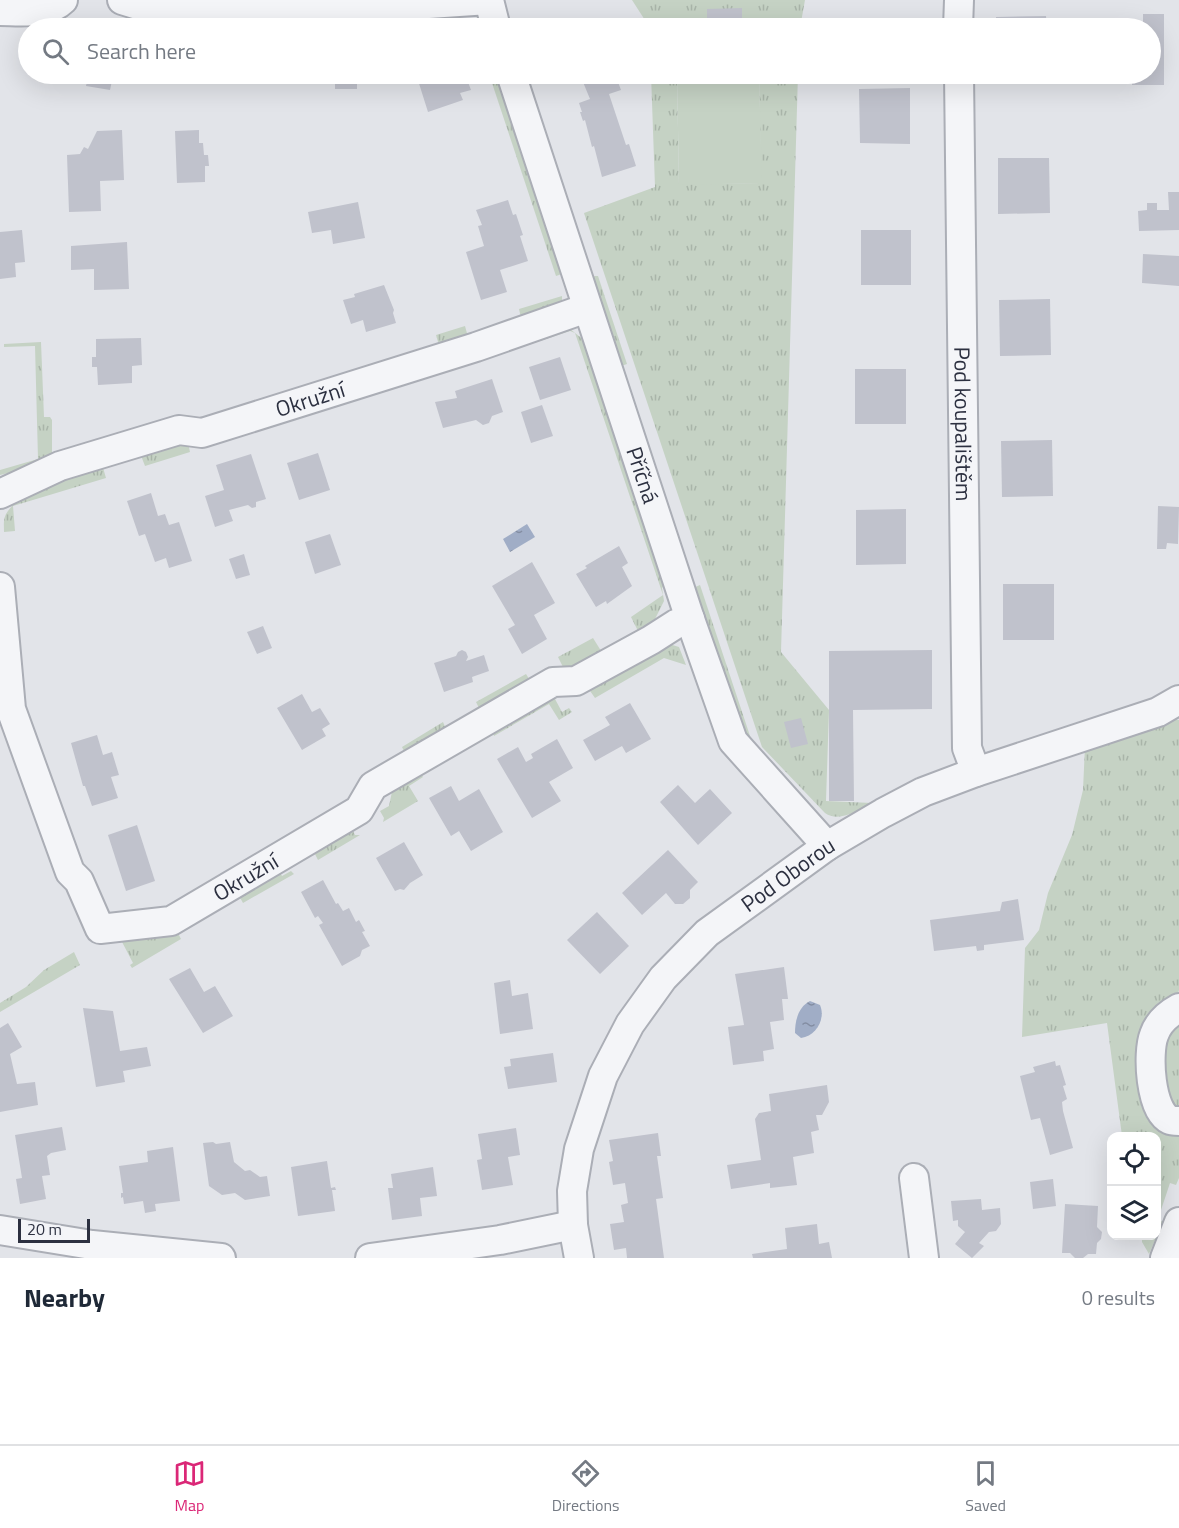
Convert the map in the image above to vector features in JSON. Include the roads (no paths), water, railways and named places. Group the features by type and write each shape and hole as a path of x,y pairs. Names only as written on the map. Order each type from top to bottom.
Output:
{"street":[{"path":"0,11 43,10 63,0"},
{"path":"122,0 148,8 183,9 200,13 271,12 285,7 382,7 489,0 494,18"},
{"path":"958,18 959,0"},
{"name":"Příčná","path":"514,84 690,619 733,741 827,846"},
{"name":"Pod koupalištěm","path":"958,84 967,748 976,772"},
{"name":"Okružní","path":"0,494 60,466 179,430 202,433 476,347 587,308"},
{"name":"Okružní","path":"0,587 11,709 70,872 79,881 100,929 171,921 359,810 373,786 383,780 553,682 576,681 676,624 690,619"},
{"name":"Pod Oborou","path":"579,1258 573,1225 572,1191 579,1149 603,1076 630,1024 663,978 706,933 827,846 923,792 976,772 1158,712 1179,700"},
{"path":"1179,1008 1167,1015 1154,1034 1149,1058 1160,1111 1169,1120 1179,1121"},
{"path":"914,1178 924,1258"},
{"path":"1165,1258 1179,1222"},
{"path":"370,1258 500,1240 573,1225"},
{"path":"0,1230 92,1245 221,1258"}],"water":[{"path":"527,524 535,537 510,552 503,539"},
{"path":"810,1001 820,1005 821,1021 811,1034 801,1038 795,1033 797,1019 800,1011"}]}
